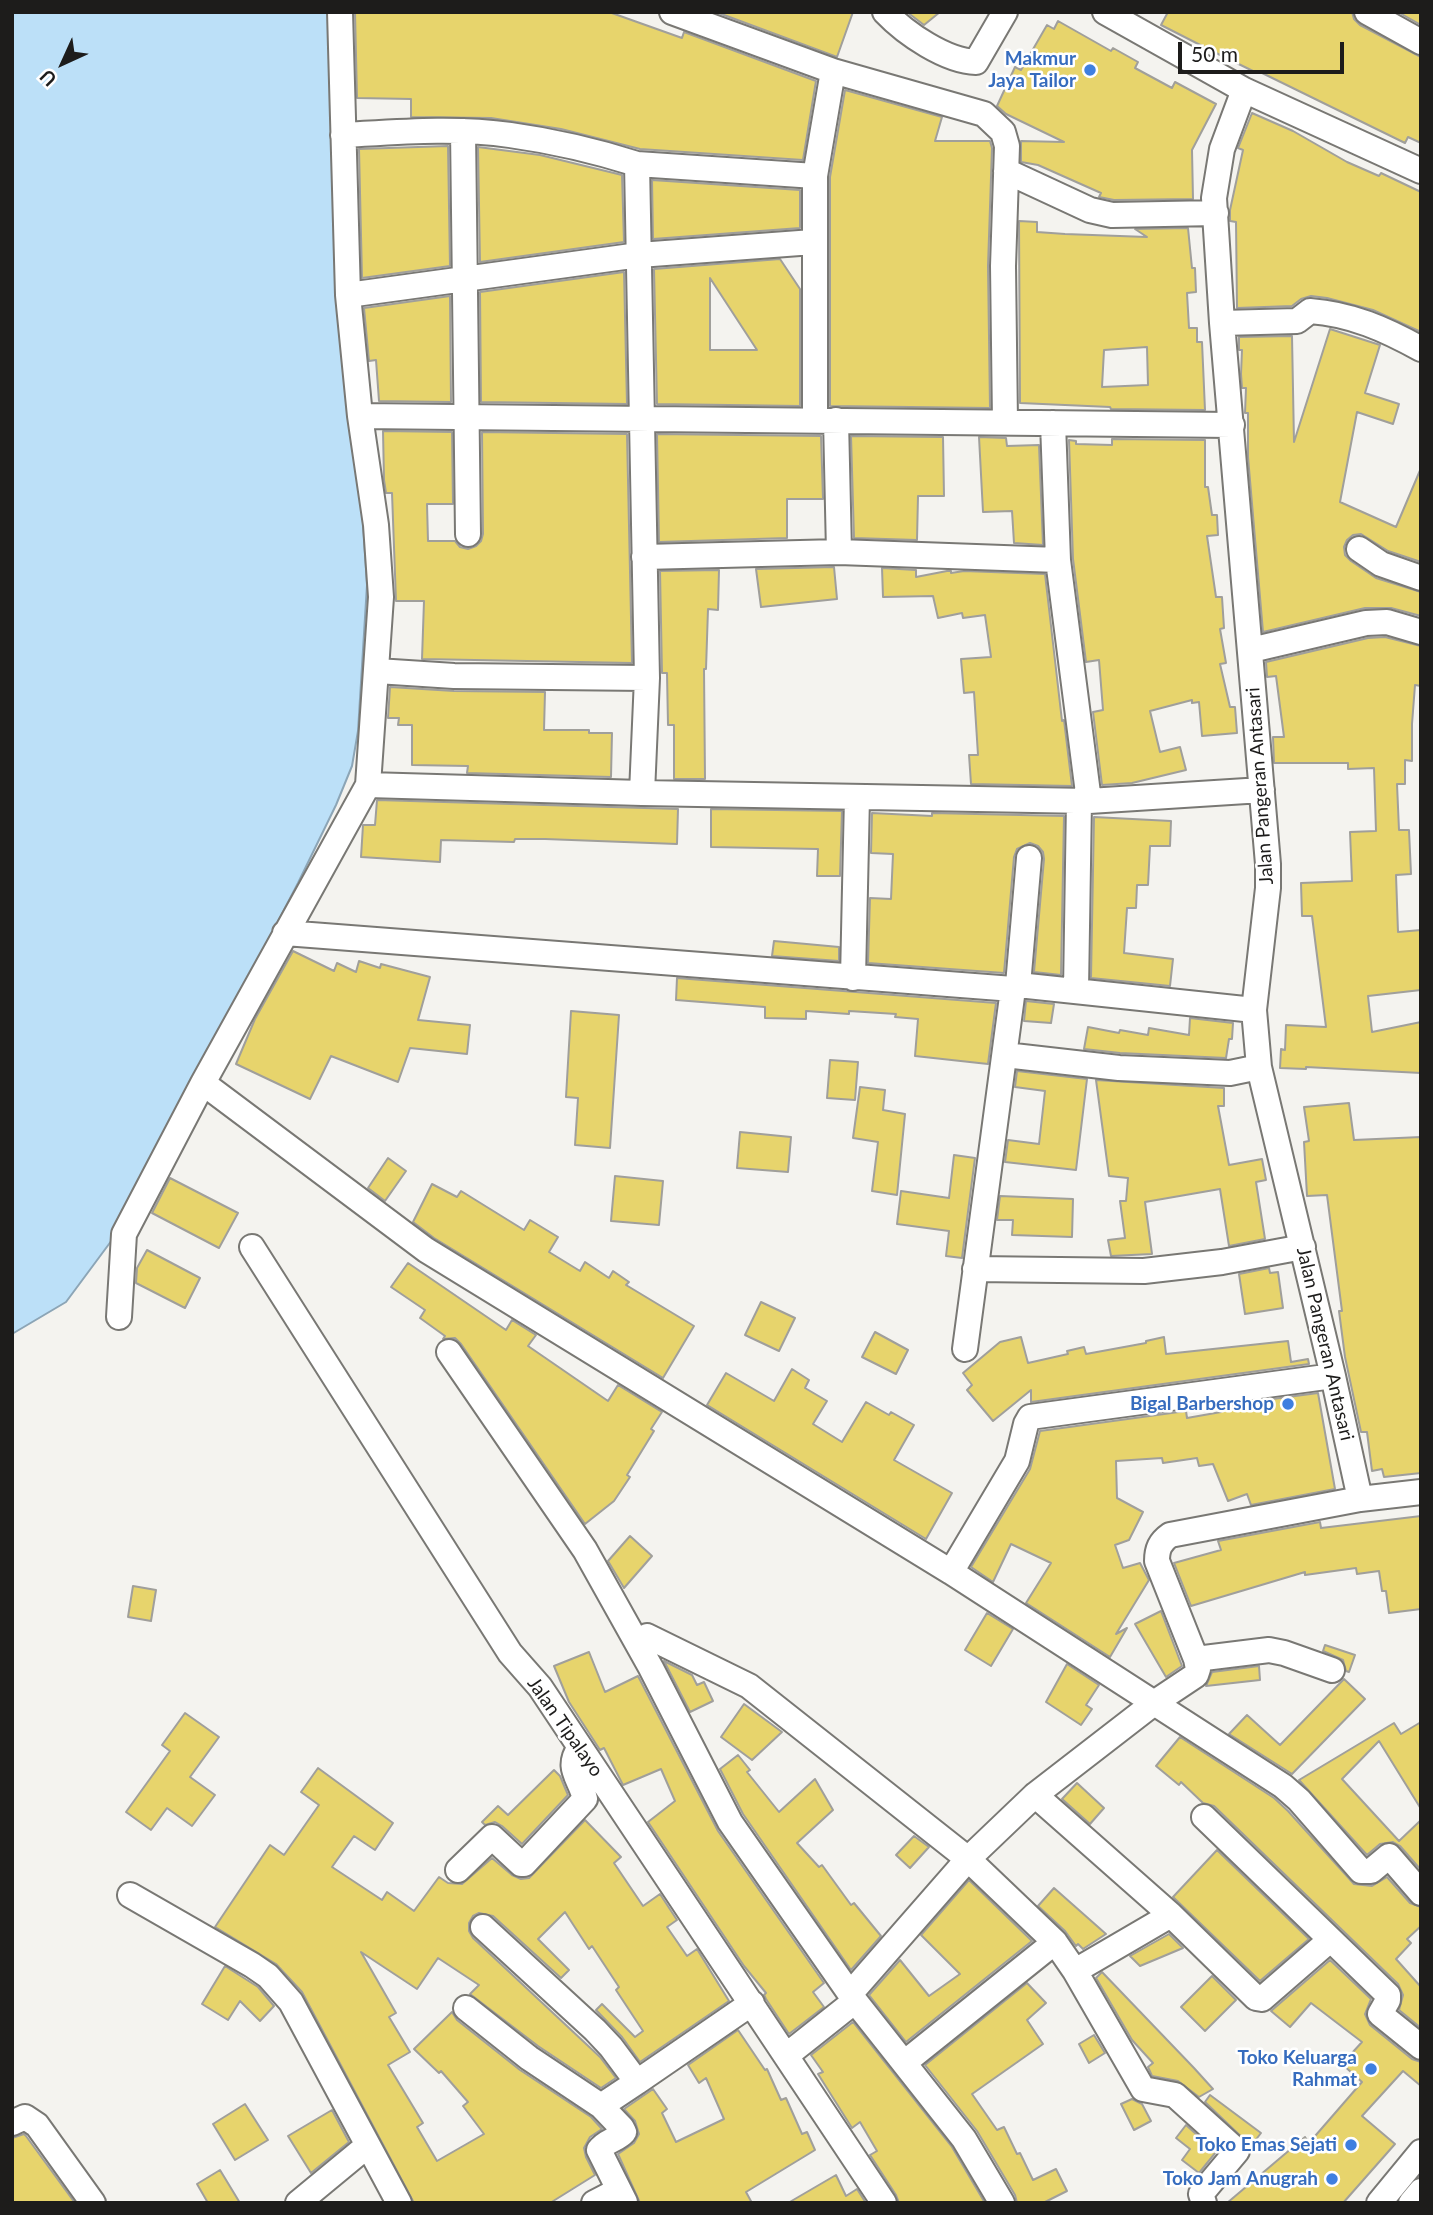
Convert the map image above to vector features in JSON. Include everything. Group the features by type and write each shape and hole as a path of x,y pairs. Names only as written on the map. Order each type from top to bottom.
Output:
{"street":[{"path":"118,1317 124,1234 203,1083 368,785 377,671 379,560 360,416 348,295 340,12"},
{"path":"672,12 833,71 984,114 1003,132 1007,146 1003,266 1005,422"},
{"path":"885,12 917,40 964,62 976,62 1004,12"},
{"path":"1105,12 1244,90 1421,171"},
{"path":"1367,12 1421,42"},
{"path":"833,71 815,176 813,242 839,552"},
{"name":"Jalan Pangeran Antasari","path":"1244,90 1222,149 1214,198 1268,888 1254,1010 1259,1067 1360,1499"},
{"path":"343,135 463,131 509,134 582,148 637,164 815,176"},
{"path":"463,131 468,534"},
{"path":"637,164 646,678 642,793"},
{"path":"1006,171 1090,210 1112,215 1216,213"},
{"path":"348,295 639,255 813,242"},
{"path":"1222,323 1297,321 1310,311 1325,312 1351,316 1372,324 1421,349"},
{"path":"360,416 1232,425"},
{"path":"1053,423 1058,560 1084,801 1076,990"},
{"path":"1359,549 1381,564 1421,578"},
{"path":"644,557 839,552 1058,560"},
{"path":"1251,650 1366,623 1387,622 1421,632"},
{"path":"377,671 454,676 646,678"},
{"path":"368,785 1084,801 1262,790"},
{"path":"853,978 857,797"},
{"path":"965,1349 1016,987 1028,858"},
{"path":"285,933 853,978 1076,990 1254,1010"},
{"path":"1005,1055 1119,1068 1230,1073 1259,1067"},
{"path":"203,1083 426,1250 951,1573 1154,1703 1291,1792 1361,1871 1371,1871 1389,1856 1421,1893"},
{"name":"Jalan Tipalayo","path":"252,1247 510,1653 540,1687 884,2203"},
{"path":"975,1269 1144,1270 1222,1262 1303,1247"},
{"path":"449,1352 585,1550 651,1668 730,1822 852,1997 964,2139 1002,2203"},
{"path":"951,1573 1017,1461 1026,1423 1030,1417 1333,1376"},
{"path":"787,2055 852,1997 968,1859 1035,1795 1154,1703 1196,1675 1196,1659 1157,1562 1157,1553 1163,1540 1170,1535 1360,1499 1421,1492"},
{"path":"647,1636 749,1686 968,1859 1055,1942 1075,1971 1143,2090 1175,2095 1237,2151 1201,2194 1204,2203"},
{"path":"1196,1659 1269,1650 1332,1670"},
{"path":"458,1870 492,1838 524,1864 585,1799 572,1765 573,1757 580,1747"},
{"path":"1035,1795 1171,1915 1259,1999 1266,1998 1330,1940"},
{"path":"1204,1818 1388,1994 1388,2000 1380,2014 1421,2048"},
{"path":"130,1895 252,1965 280,1987 291,2002 399,2203"},
{"path":"1075,1971 1171,1915"},
{"path":"483,1927 595,2029 637,2082"},
{"path":"904,2063 1055,1942"},
{"path":"601,2106 752,2003"},
{"path":"466,2008 529,2058 601,2106 624,2132 599,2150 622,2196 594,2203"},
{"path":"12,2123 25,2117 37,2125 93,2203"},
{"path":"298,2203 366,2146"},
{"path":"1379,2203 1421,2152"},
{"path":"1411,2203 1421,2191"}],"water":[{"path":"12,12 330,12 367,585 358,731 352,766 336,805 112,1240 66,1302 12,1334"}],"building":[{"path":"355,12 609,12 682,38 684,32 816,81 803,160 640,149 561,129 491,118 411,117 411,99 357,98"},
{"path":"716,12 853,12 837,57"},
{"path":"907,12 940,12 924,25"},
{"path":"1168,12 1352,12 1360,25 1421,57 1421,143 1408,137 1405,143 1161,25"},
{"path":"1398,12 1421,12 1421,25"},
{"path":"1058,21 1111,51 1113,48 1138,62 1135,68 1172,88 1175,82 1216,104 1192,150 1193,199 1114,200 1099,197 1101,193 1038,165 1021,162 1021,141 1064,142 1006,114 997,106 1015,67 1021,70 1047,25 1054,29"},
{"path":"845,90 942,117 935,141 990,141 990,408 830,406 830,177"},
{"path":"1252,113 1293,131 1347,162 1379,176 1381,173 1421,192 1421,332 1373,310 1327,298 1311,296 1292,306 1237,308 1236,222 1230,221 1230,210 1243,150 1238,148"},
{"path":"448,146 450,266 362,278 359,149"},
{"path":"478,147 540,155 622,175 624,242 480,262"},
{"path":"652,180 800,190 800,228 653,239"},
{"path":"1019,221 1037,222 1037,232 1065,234 1147,237 1135,229 1188,228 1196,292 1187,293 1189,328 1197,328 1197,342 1202,342 1205,410 1111,409 1020,403","holes":["1147,347 1148,385 1102,387 1104,350"]},
{"path":"780,259 800,289 800,406 657,404 654,269","holes":["710,278 757,350 710,350"]},
{"path":"624,272 627,404 481,402 480,292"},
{"path":"450,296 451,402 379,401 376,360 369,361 364,308"},
{"path":"1330,329 1380,345 1365,393 1399,404 1393,424 1357,412 1340,502 1396,527 1421,468 1421,562 1388,551 1361,534 1353,535 1347,540 1345,555 1376,578 1421,592 1421,616 1391,608 1365,608 1263,632 1248,457 1246,388 1242,388 1242,350 1239,350 1239,337 1292,336 1294,442"},
{"path":"383,431 452,432 453,504 427,504 428,541 455,541 460,547 468,549 481,541 483,534 482,432 627,434 632,663 422,659 424,601 396,601 392,493 386,493 384,480"},
{"path":"657,434 821,436 823,499 787,499 787,538 659,542"},
{"path":"851,436 943,437 944,496 918,496 917,540 854,538"},
{"path":"979,437 1006,438 1007,446 1039,445 1043,545 1014,543 1012,511 983,512"},
{"path":"1112,439 1205,440 1205,487 1208,487 1212,515 1217,515 1218,535 1207,536 1216,597 1222,597 1224,628 1220,629 1226,663 1220,664 1230,707 1235,707 1237,733 1202,736 1199,702 1192,703 1192,700 1150,711 1160,752 1180,747 1186,770 1132,783 1102,785 1093,712 1103,710 1099,660 1086,662 1073,559 1069,440 1076,441 1076,444 1112,445"},
{"path":"834,567 837,599 761,607 756,569"},
{"path":"882,568 916,570 916,577 947,571 1045,574 1072,786 971,784 969,755 978,755 974,692 964,693 961,659 991,657 985,615 963,618 962,613 938,618 933,596 883,597"},
{"path":"719,570 718,610 708,609 704,669 705,779 674,779 674,725 668,725 667,673 662,673 660,571"},
{"path":"1385,637 1421,646 1421,686 1415,685 1412,761 1405,760 1405,784 1397,784 1399,830 1409,830 1411,874 1396,875 1398,932 1421,930 1421,990 1368,996 1372,1032 1421,1022 1421,1073 1280,1068 1281,1049 1285,1050 1286,1025 1326,1027 1312,916 1302,916 1301,883 1352,881 1350,832 1376,831 1374,768 1348,769 1348,763 1274,763 1273,737 1284,737 1276,676 1267,677 1266,662 1368,638"},
{"path":"390,687 545,692 544,730 612,733 611,777 467,773 468,766 412,765 412,725 398,725 399,718 388,718"},
{"path":"377,800 678,809 677,844 545,839 515,839 514,842 441,840 440,862 361,857 363,825 375,825"},
{"path":"711,809 842,811 840,876 817,876 818,849 711,847"},
{"path":"872,813 1064,816 1061,975 1034,972 1044,859 1038,846 1030,843 1017,849 1014,857 1004,973 868,963 870,898 891,899 893,854 871,853"},
{"path":"1094,817 1171,821 1170,846 1150,846 1148,885 1137,885 1136,908 1127,908 1124,953 1173,959 1170,986 1091,978"},
{"path":"774,941 839,947 839,961 772,956"},
{"path":"293,951 334,971 337,963 356,972 359,961 380,968 381,964 430,977 418,1020 470,1025 467,1054 410,1048 398,1082 331,1056 310,1099 236,1064 255,1019"},
{"path":"677,978 996,1003 988,1064 915,1056 918,1019 895,1017 896,1014 849,1011 849,1014 806,1011 806,1019 765,1018 765,1007 676,1000"},
{"path":"1026,1001 1054,1004 1051,1023 1024,1021"},
{"path":"571,1011 619,1015 610,1148 575,1145 578,1098 566,1097"},
{"path":"1190,1018 1233,1023 1232,1039 1229,1039 1226,1058 1084,1049 1088,1027 1148,1035 1149,1028 1189,1035"},
{"path":"830,1060 858,1062 855,1100 827,1098"},
{"path":"1017,1071 1087,1079 1076,1170 1005,1162 1008,1140 1039,1144 1045,1091 1015,1087"},
{"path":"1096,1080 1224,1088 1224,1106 1218,1106 1229,1165 1262,1159 1266,1180 1256,1182 1265,1239 1229,1246 1220,1189 1145,1202 1152,1254 1111,1256 1108,1240 1125,1238 1120,1201 1126,1201 1128,1178 1109,1176"},
{"path":"860,1087 885,1090 883,1110 905,1114 897,1195 872,1191 878,1142 853,1138"},
{"path":"1349,1103 1354,1140 1421,1137 1421,1473 1384,1477 1382,1469 1372,1471 1367,1432 1361,1432 1345,1357 1327,1195 1307,1196 1304,1142 1309,1141 1304,1107"},
{"path":"740,1132 791,1137 788,1172 737,1168"},
{"path":"954,1155 975,1158 962,1258 946,1256 949,1231 897,1224 901,1191 949,1198"},
{"path":"388,1158 406,1171 385,1201 368,1188"},
{"path":"615,1176 663,1181 659,1225 611,1221"},
{"path":"170,1178 238,1213 219,1248 152,1213"},
{"path":"432,1184 457,1197 461,1191 524,1230 530,1220 558,1237 549,1252 580,1271 585,1262 609,1278 613,1271 629,1282 626,1285 694,1326 663,1378 434,1238 413,1222"},
{"path":"1000,1196 1073,1199 1072,1237 1012,1235 1013,1220 997,1220"},
{"path":"147,1250 200,1278 185,1308 136,1283 137,1268"},
{"path":"408,1263 506,1330 512,1320 536,1335 528,1346 608,1401 618,1385 662,1412 651,1429 654,1431 627,1475 630,1477 614,1501 585,1524 461,1344 455,1338 443,1339 445,1336 420,1318 425,1310 391,1287"},
{"path":"1269,1268 1270,1273 1278,1272 1283,1308 1245,1314 1239,1274"},
{"path":"761,1302 795,1318 779,1351 745,1335"},
{"path":"875,1332 908,1350 896,1374 862,1357"},
{"path":"1021,1337 1028,1363 1068,1354 1067,1351 1084,1347 1086,1354 1164,1337 1166,1354 1288,1341 1291,1362 1308,1359 1309,1364 1031,1402 1031,1390 993,1421 967,1390 972,1385 963,1373 1000,1342"},
{"path":"792,1369 809,1380 805,1388 827,1401 813,1424 842,1442 866,1402 914,1425 894,1460 952,1493 926,1539 707,1405 726,1373 774,1401"},
{"path":"1318,1393 1335,1489 1251,1505 1247,1494 1228,1501 1213,1464 1199,1466 1197,1458 1163,1463 1162,1458 1116,1461 1117,1498 1143,1512 1129,1540 1115,1545 1123,1568 1140,1563 1149,1580 1116,1634 1127,1628 1110,1657 1026,1603 1051,1563 1011,1544 993,1582 971,1567 1030,1469 1040,1431 1186,1411 1187,1418 1221,1412 1220,1406"},
{"path":"1421,1516 1421,1609 1389,1613 1386,1591 1382,1591 1379,1571 1357,1574 1356,1568 1305,1575 1305,1572 1191,1606 1174,1563 1221,1550 1218,1541 1320,1522 1321,1528"},
{"path":"630,1536 652,1556 624,1588 608,1561"},
{"path":"133,1586 156,1590 151,1621 128,1617"},
{"path":"1161,1611 1182,1666 1166,1677 1135,1624"},
{"path":"987,1613 1013,1629 991,1666 965,1650"},
{"path":"1325,1645 1355,1655 1349,1672 1346,1671 1343,1660 1323,1651"},
{"path":"589,1652 605,1692 638,1676 718,1831 824,1983 813,1992 824,2007 789,2034 766,1999 766,1993 744,1966 648,1822 675,1801 661,1769 623,1785 604,1748 600,1750 569,1702 554,1666"},
{"path":"664,1661 692,1675 697,1685 704,1682 713,1701 690,1712"},
{"path":"1067,1664 1099,1685 1086,1705 1092,1709 1081,1725 1046,1702"},
{"path":"1259,1666 1260,1680 1206,1686 1212,1672"},
{"path":"1344,1679 1365,1699 1292,1774 1229,1734 1247,1715 1280,1745"},
{"path":"744,1704 782,1732 752,1760 721,1737"},
{"path":"185,1713 219,1737 190,1777 215,1795 192,1826 167,1808 151,1830 126,1812 170,1751 162,1745"},
{"path":"1421,1722 1421,1809 1379,1741 1342,1779 1399,1841 1421,1820 1421,1870 1400,1846 1393,1842 1380,1844 1367,1855 1299,1780 1394,1723 1401,1734"},
{"path":"1180,1737 1274,1798 1354,1884 1372,1886 1387,1877 1410,1903 1421,1907 1421,1926 1407,1939 1411,1943 1396,1959 1421,1987 1421,2028 1399,2010 1403,1995 1398,1984 1214,1806 1203,1803 1181,1782 1179,1785 1156,1766"},
{"path":"738,1755 750,1770 747,1772 779,1812 815,1779 833,1810 797,1843 819,1867 822,1865 851,1905 854,1903 881,1936 851,1970 743,1814 720,1769"},
{"path":"318,1768 393,1823 375,1850 354,1836 332,1867 382,1900 387,1892 414,1911 439,1877 448,1883 462,1884 492,1858 512,1875 521,1879 529,1878 585,1820 621,1857 614,1863 643,1906 660,1894 677,1920 667,1927 687,1956 697,1949 729,2001 640,2062 622,2037 596,2010 602,2004 635,2037 643,2031 616,1990 619,1987 592,1946 589,1949 565,1912 538,1939 569,1970 561,1978 493,1916 479,1913 473,1916 469,1931 473,1938 600,2057 616,2078 601,2088 538,2046 470,1994 479,1985 438,1958 417,1989 361,1952 396,2013 389,2017 410,2052 388,2065 423,2123 417,2127 437,2161 484,2134 463,2106 468,2102 441,2071 439,2073 414,2049 452,2012 457,2020 520,2070 591,2117 602,2129 590,2137 584,2148 595,2175 550,2203 414,2203 302,1992 276,1964 215,1927 270,1845 284,1855 319,1805 301,1792"},
{"path":"554,1770 560,1776 568,1795 522,1844 495,1822 485,1825 482,1822 498,1806 508,1815"},
{"path":"1077,1783 1104,1808 1090,1824 1062,1799"},
{"path":"914,1836 929,1847 910,1868 896,1855"},
{"path":"1217,1850 1309,1939 1260,1981 1173,1897"},
{"path":"969,1880 1032,1941 906,2042 869,1995 900,1960 929,1996 960,1974 921,1935"},
{"path":"1054,1888 1106,1934 1083,1949 1078,1944 1076,1946 1065,1931 1038,1906"},
{"path":"1169,1934 1183,1948 1140,1966 1130,1956"},
{"path":"1330,1960 1371,1999 1365,2014 1370,2025 1412,2059 1421,2062 1421,2086 1403,2071 1362,2116 1395,2144 1343,2203 1227,2203 1305,2137 1309,2143 1362,2082 1342,2064 1362,2042 1311,2003 1290,2027 1271,2011"},
{"path":"225,1966 258,1987 274,2006 260,2021 240,2001 228,2020 202,2004"},
{"path":"1102,1972 1213,2089 1199,2097 1178,2081 1152,2076 1148,2067 1153,2063 1132,2040 1096,1978"},
{"path":"1212,1976 1236,2000 1205,2031 1181,2007"},
{"path":"1027,1983 1046,2003 1027,2020 1043,2044 972,2094 997,2130 1004,2127 1033,2180 1056,2169 1067,2191 1043,2203 1017,2203 1015,2195 977,2131 925,2065"},
{"path":"853,2022 952,2147 985,2203 899,2203 870,2155 877,2151 860,2122 852,2128 818,2074 823,2072 811,2055"},
{"path":"738,2030 765,2070 767,2069 781,2100 786,2098 802,2134 807,2132 815,2150 746,2192 752,2203 640,2203 618,2154 634,2143 639,2134 635,2121 624,2109 653,2089 667,2109 662,2113 676,2142 724,2119 706,2078 699,2083 688,2065"},
{"path":"1094,2035 1105,2053 1089,2063 1079,2044"},
{"path":"1210,2095 1261,2133 1251,2146 1205,2102"},
{"path":"1132,2099 1142,2104 1151,2121 1134,2130 1121,2104"},
{"path":"245,2104 268,2140 235,2160 213,2124"},
{"path":"332,2110 349,2142 311,2173 288,2136"},
{"path":"1186,2125 1216,2152 1199,2173 1182,2160 1190,2149 1176,2138"},
{"path":"24,2134 75,2203 12,2203 12,2138"},
{"path":"220,2170 240,2203 208,2203 197,2184"},
{"path":"836,2175 846,2196 857,2189 866,2203 788,2203"}],"place":[{"name":"Makmur Jaya Tailor","path":"1090,70"},
{"name":"Bigal Barbershop","path":"1288,1404"},
{"name":"Toko Keluarga Rahmat","path":"1371,2069"},
{"name":"Toko Emas Sejati","path":"1351,2145"},
{"name":"Toko Jam Anugrah","path":"1332,2179"}]}
